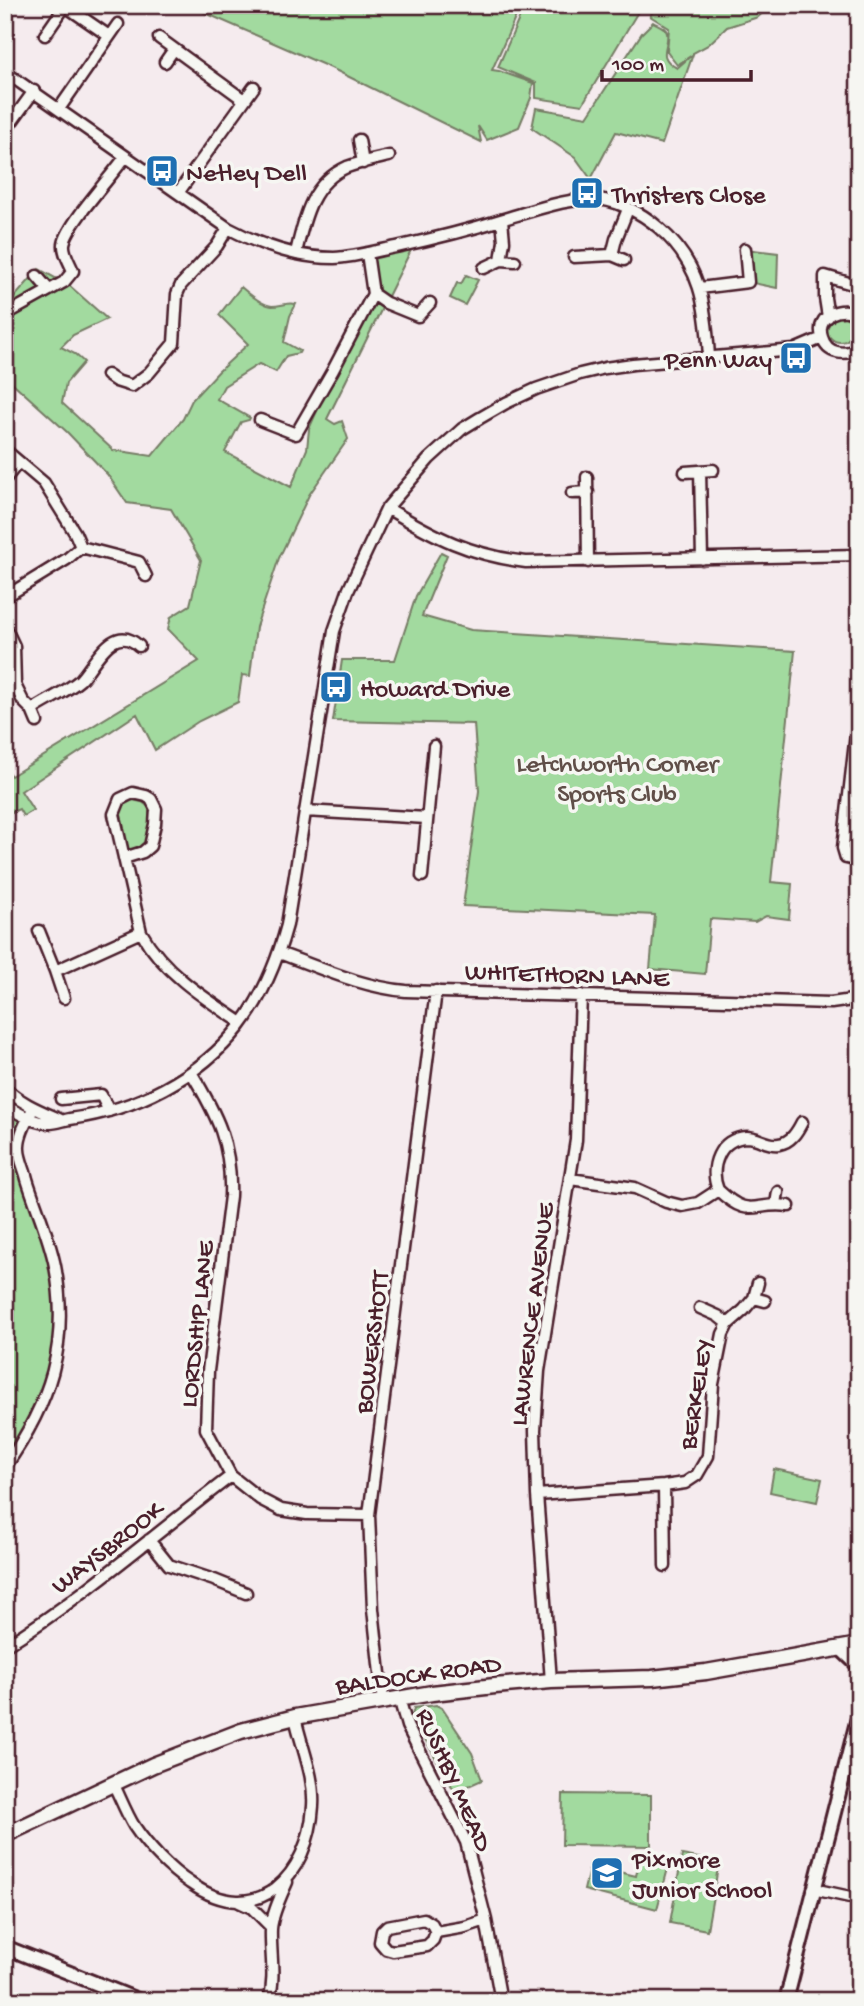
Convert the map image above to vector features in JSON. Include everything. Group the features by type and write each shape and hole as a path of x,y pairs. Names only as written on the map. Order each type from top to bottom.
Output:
{"main road":[{"name":"BALDOCK ROAD","path":"5,1836 153,1765 228,1736 295,1717 383,1700 461,1689 551,1681 680,1675 859,1645"}],"street":[{"path":"46,35 65,6 109,36"},
{"path":"59,109 118,24"},
{"path":"159,37 244,100"},
{"path":"165,62 174,49"},
{"path":"5,72 228,228 262,245 296,253 333,258 367,253 544,207 588,199 605,201 628,209 644,216 668,236 682,253 700,288 707,323 709,357"},
{"path":"177,193 254,87"},
{"path":"5,131 34,91"},
{"path":"359,140 363,163"},
{"path":"12,311 64,282 73,271 64,248 69,232 125,156"},
{"path":"296,253 304,216 319,187 345,168 389,156"},
{"path":"612,254 628,209"},
{"path":"501,260 504,241 502,220"},
{"path":"107,375 132,386 164,357 174,343 177,294 181,285 212,252 228,228"},
{"path":"700,288 748,282 745,249"},
{"path":"260,420 296,434 373,294 367,253"},
{"path":"574,257 612,254 624,260"},
{"path":"484,268 501,260 515,261"},
{"path":"37,276 49,290"},
{"path":"828,317 825,276 859,286"},
{"path":"373,294 386,303 418,316 430,303"},
{"path":"858,350 843,354 835,352 822,338 822,328 834,312 844,309 859,315"},
{"path":"5,1106 28,1119 49,1123 109,1111 155,1094 191,1072 208,1059 242,1023 268,981 287,925 334,631 348,591 387,508 444,444 462,429 506,402 563,380 605,368 794,350 822,338"},
{"path":"5,450 44,483 81,547"},
{"path":"5,479 18,463"},
{"path":"685,472 713,470"},
{"path":"700,471 702,559"},
{"path":"587,477 588,562"},
{"path":"572,493 588,492"},
{"path":"387,508 443,540 489,556 526,562 859,555"},
{"path":"81,547 139,562 146,576"},
{"path":"5,597 67,559 81,547"},
{"path":"5,627 14,646 15,685 37,722"},
{"path":"32,710 78,681 107,645 124,640 135,642 139,646"},
{"path":"859,707 843,848 846,858 859,861"},
{"path":"422,876 434,746"},
{"path":"124,858 146,850 152,841 156,809 146,796 133,793 123,796 114,814 124,858 141,932 149,948 172,973 242,1023"},
{"path":"304,811 428,818"},
{"path":"39,931 64,998"},
{"path":"55,971 141,932"},
{"name":"WHITETHORN LANE","path":"279,953 362,984 386,989 831,1003 859,999"},
{"name":"BOWERSHOTT","path":"383,1700 373,1609 369,1515 436,991"},
{"name":"LAWRENCE AVENUE","path":"551,1681 537,1495 535,1430 539,1371 578,1119 581,995"},
{"name":"LORDSHIP LANE","path":"191,1072 217,1117 228,1151 231,1174 208,1371 206,1429 231,1476 260,1499 281,1510 307,1514 369,1515"},
{"path":"5,1088 33,1109 61,1121"},
{"path":"61,1099 102,1095 109,1111"},
{"path":"5,1467 27,1435 45,1398 59,1345 60,1308 55,1266 19,1150 19,1143 33,1109"},
{"path":"789,1206 776,1204 756,1209 744,1208 730,1201 718,1190 714,1169 718,1157 727,1145 747,1137 779,1144 794,1136 802,1122"},
{"path":"570,1179 635,1188 682,1206 698,1203 718,1190"},
{"path":"776,1204 778,1192"},
{"name":"BERKELEY","path":"537,1495 664,1486 685,1483 697,1475 705,1463 709,1443 715,1365 723,1334 728,1324 754,1298 758,1283"},
{"path":"754,1298 765,1301"},
{"name":"BERKELEY","path":"700,1308 728,1324"},
{"name":"WAYSBROOK","path":"5,1646 44,1622 231,1476"},
{"path":"664,1486 665,1566"},
{"path":"149,1540 169,1564 246,1593"},
{"path":"840,1648 859,1666"},
{"name":"RUSHBY MEAD","path":"399,1698 407,1726 466,1842 486,1920 501,2001"},
{"path":"786,2001 859,1714"},
{"path":"269,2001 274,1972 271,1927 288,1879 304,1846 313,1806 308,1769 295,1717"},
{"path":"113,1783 134,1826 180,1876 204,1892 238,1901 252,1908 271,1927"},
{"path":"238,1901 260,1898 288,1879"},
{"path":"813,1889 859,1899"},
{"path":"424,1919 432,1924 436,1932 427,1946 393,1951 386,1950 380,1942 382,1931 387,1926 424,1919"},
{"path":"436,1932 486,1920"},
{"path":"5,1947 140,2001"}],"green space":[{"path":"187,5 521,5 492,70 533,83 531,98 519,127 487,140 478,126 481,142 331,68"},
{"path":"525,5 642,5 582,105 536,98 536,83 498,67"},
{"path":"657,5 771,5 758,17 727,27 708,45 693,53 662,144 616,132 591,179 575,157 532,128 536,108 587,117 642,33 653,22 666,31 665,55 670,64 677,68 692,55 677,65 667,52 669,28 650,16"},
{"path":"745,249 778,253 777,288 748,282"},
{"path":"411,250 327,419 335,424 342,421 348,439 309,495 279,558 256,627 250,676 242,675 238,702 199,721 155,750 137,714 21,791 33,810 23,816 19,809 10,813 5,806 5,768 11,776 199,661 168,629 171,617 190,605 201,560 171,509 127,503 107,474 67,432 5,376 5,308 39,269 70,286 107,319 73,335 61,347 84,362 66,383 62,403 113,450 152,456 183,419 192,400 248,344 219,315 241,287 268,305 296,304 290,316 284,342 300,351 299,353 286,356 276,372 259,364 224,386 217,399 250,418 241,422 225,452 291,487 307,449 309,429 333,375 377,291 372,258"},
{"path":"466,275 478,280 465,305 450,298 457,283 461,284"},
{"path":"840,316 849,320 853,329 849,338 840,342 831,338 827,329 831,320"},
{"name":"Letchworth Corner Sports Club","path":"441,552 447,555 422,616 471,630 795,651 771,882 792,884 789,919 766,916 755,922 710,919 705,974 650,969 655,915 463,906 479,791 474,724 333,721 342,660 395,660 416,596"},
{"path":"132,800 149,807 150,824 148,841 140,848 128,851 118,813"},
{"path":"5,1110 16,1117 20,1125 13,1143 49,1259 56,1320 49,1373 31,1420 5,1459"},
{"path":"774,1469 822,1479 817,1502 770,1492"},
{"path":"436,1705 442,1708 472,1753 482,1780 455,1792 412,1716 414,1708"},
{"path":"563,1794 651,1795 651,1846 562,1845"},
{"path":"641,1854 670,1861 657,1909 584,1890 590,1865 636,1876"},
{"path":"682,1855 719,1862 707,1930 670,1923"}],"place":[{"name":"Netley Dell","path":"162,171"},
{"name":"Thristers Close","path":"587,193"},
{"name":"Penn Way","path":"796,358"},
{"name":"Howard Drive","path":"336,687"},
{"name":"Pixmore Junior School","path":"607,1873"}]}
